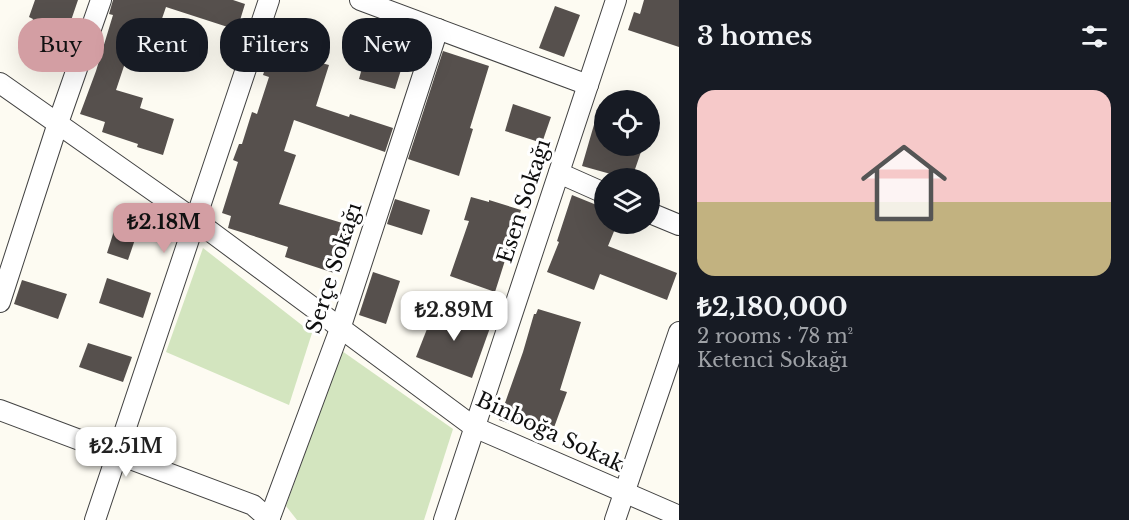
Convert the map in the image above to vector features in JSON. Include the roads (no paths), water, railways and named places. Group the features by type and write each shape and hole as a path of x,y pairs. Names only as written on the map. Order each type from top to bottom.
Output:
{"street":[{"path":"0,302 101,0"},
{"path":"94,520 269,0"},
{"path":"360,0 588,85"},
{"name":"Esen Sokağı","path":"444,520 616,0"},
{"name":"Serçe Sokağı","path":"269,520 340,329 438,29"},
{"name":"Binboğa Sokak","path":"0,83 195,220 474,427 679,516"},
{"path":"559,173 594,189"},
{"path":"660,217 679,225"},
{"path":"615,520 679,332"},
{"path":"0,410 253,505 269,520"}]}
